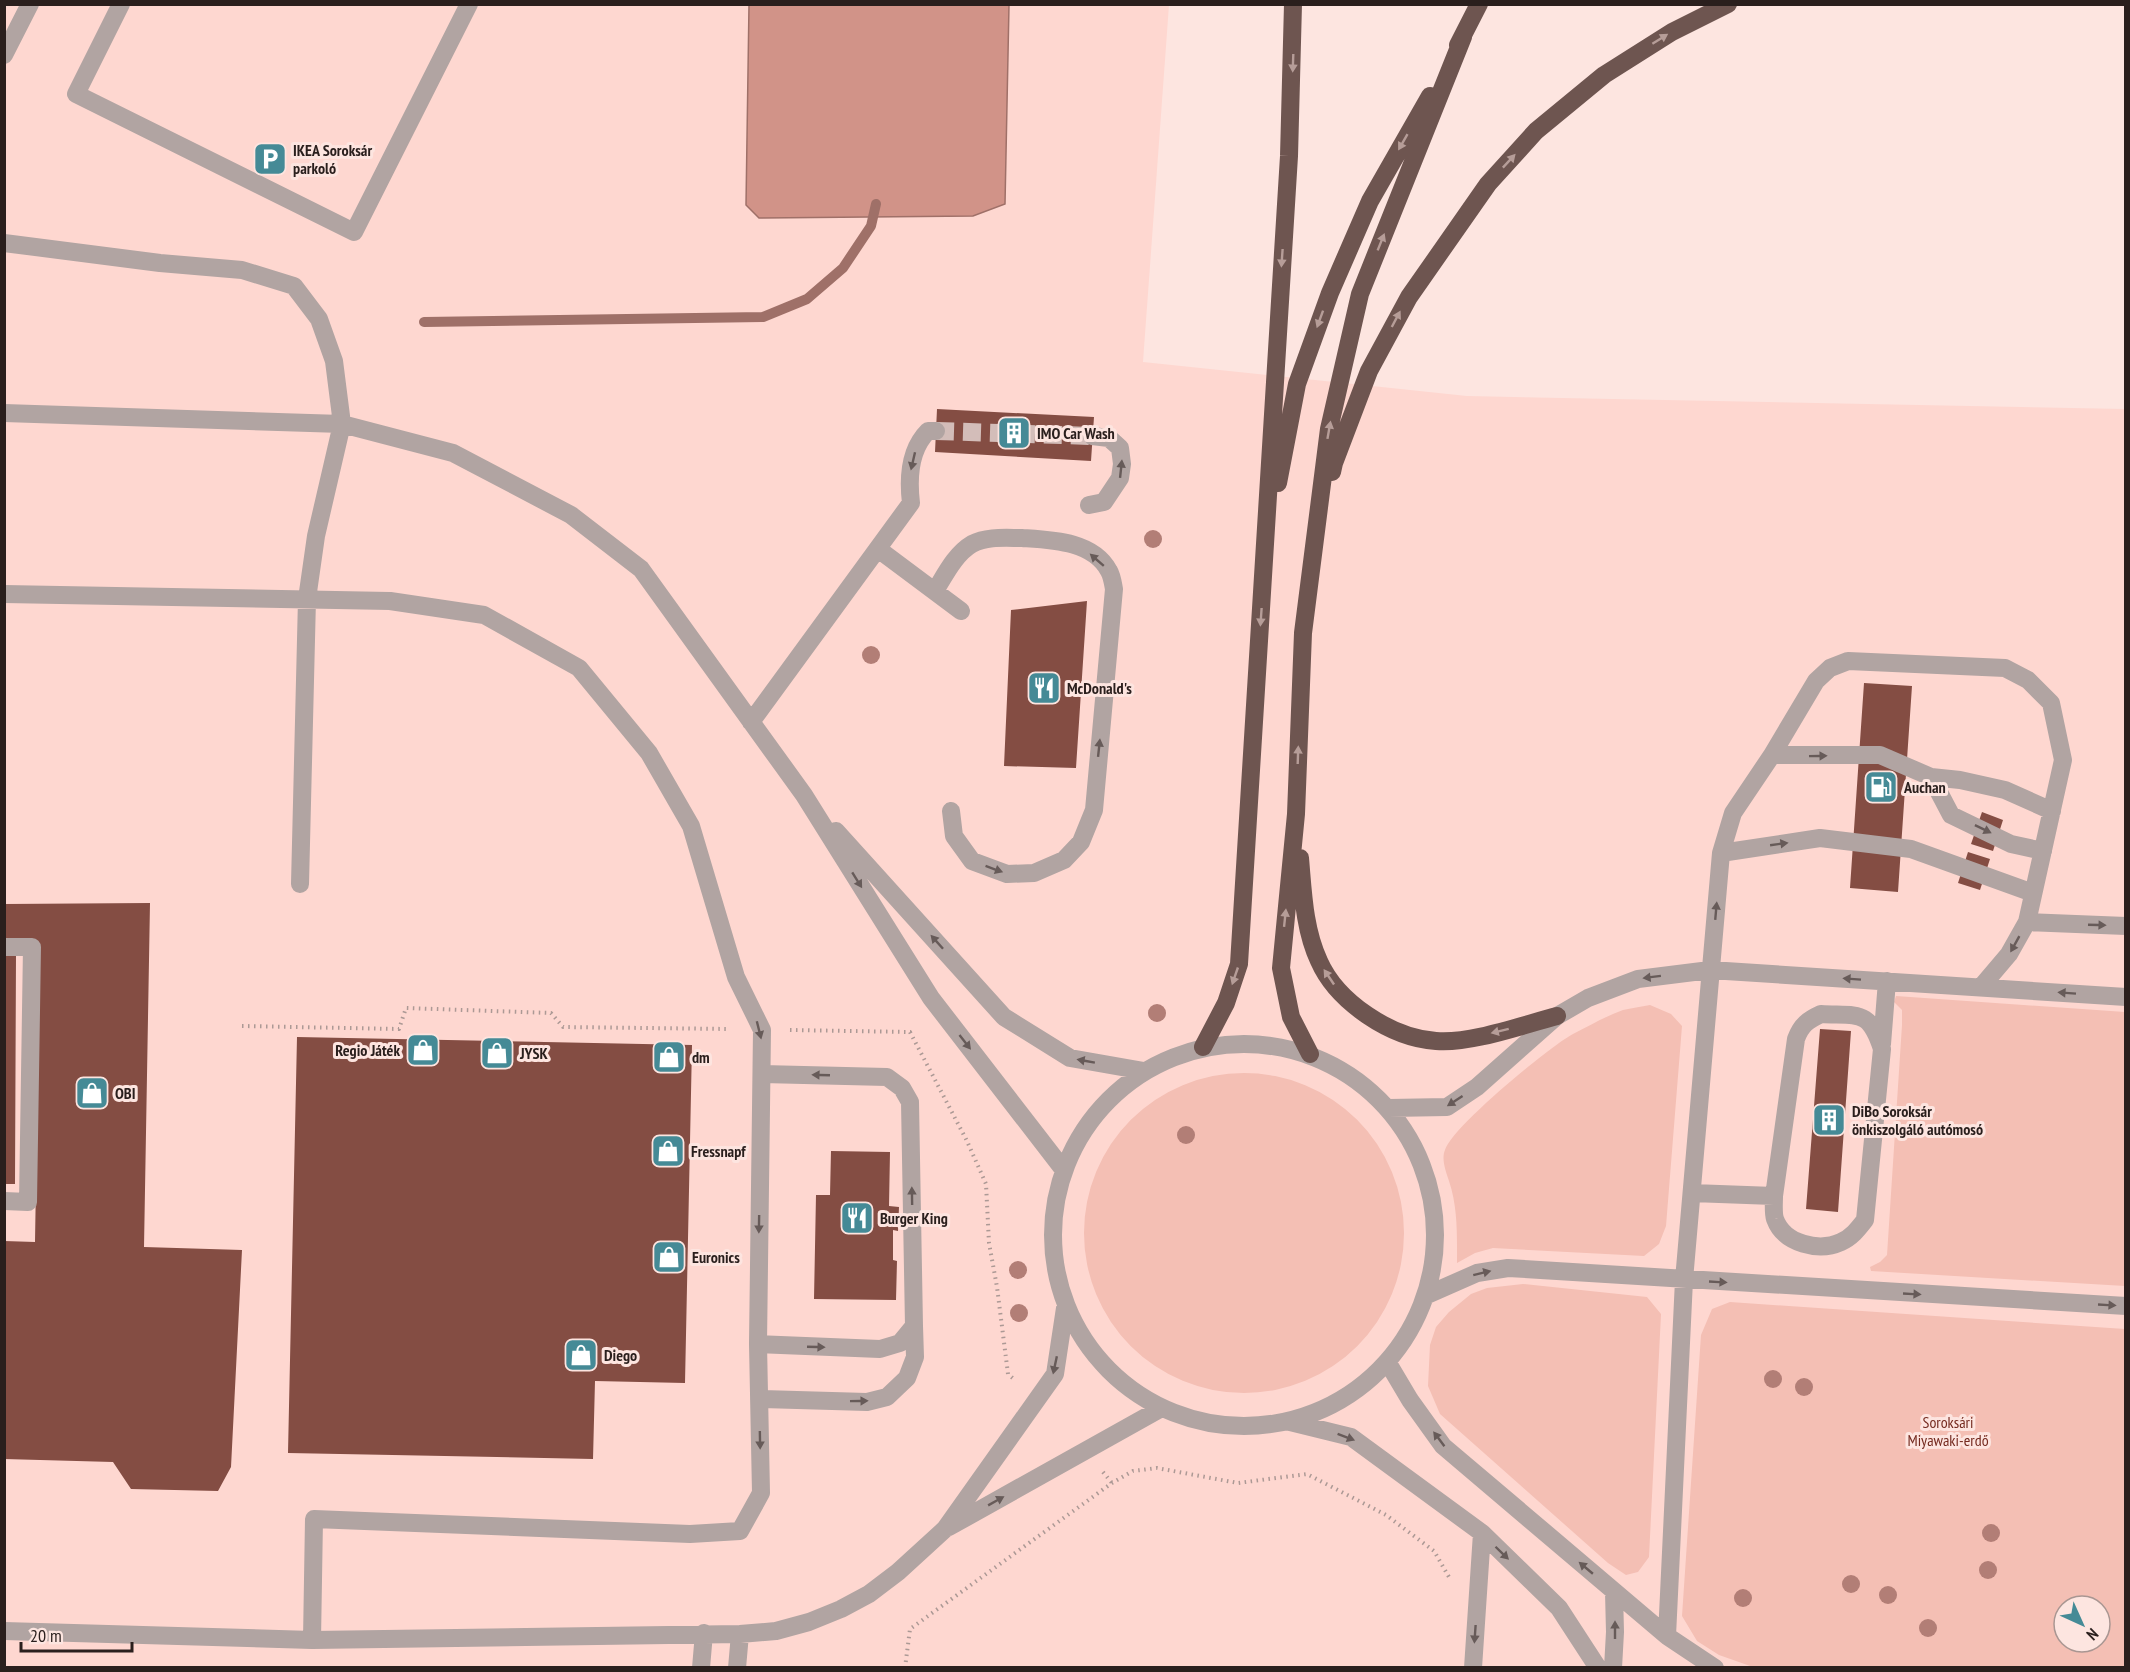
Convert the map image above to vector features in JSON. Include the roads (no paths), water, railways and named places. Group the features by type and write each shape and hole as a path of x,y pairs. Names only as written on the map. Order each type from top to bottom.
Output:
{"highway":[{"path":"1203,1047 1226,1003 1239,964 1289,156 1293,4"},
{"path":"1264,559 1297,384 1330,293 1370,201 1463,37 1479,4"},
{"path":"1304,633 1334,463 1368,371 1408,297 1488,184 1536,131 1604,75 1672,32 1728,4"},
{"path":"1310,1054 1291,1017 1281,968 1296,814 1304,633 1329,429 1360,294 1463,37"},
{"path":"1296,814 1304,913 1319,962 1336,987 1357,1008 1382,1024 1408,1036 1436,1041 1465,1040 1557,1016"}],"street":[{"path":"4,55 30,4"},
{"path":"121,4 76,94 354,231 470,4"},
{"path":"4,243 160,263 242,270 294,286 319,320 334,361 342,424 316,536 307,599 300,884"},
{"path":"4,413 342,424 453,453 571,515 640,569 804,795 931,998 1063,1169"},
{"path":"751,722 910,502 909,483 918,440 928,431 936,431"},
{"path":"1089,505 1104,502 1120,478 1122,464 1120,448 1109,438 1092,436"},
{"path":"934,591 963,551 973,543 994,537 1057,540 1080,547 1098,558 1110,572 1114,589 1094,810 1081,842 1064,860 1034,873 1007,874 972,861 954,836 951,811"},
{"path":"878,549 961,610"},
{"path":"4,594 390,601 484,615 579,668 649,753 691,826 736,977 762,1030 758,1344 761,1493 740,1531 690,1534 314,1519 312,1640"},
{"path":"1667,1636 1684,1280 1721,853 1733,813 1772,755 1816,681 1830,668 1848,661 2005,668 2028,680 2051,703 2063,760 2027,922 2009,954 1981,987"},
{"path":"1772,755 1880,755 1931,777 1960,780 2005,790 2052,811"},
{"path":"1931,777 1951,814 2011,844 2043,851"},
{"path":"804,795 1004,1017 1070,1058 1144,1071"},
{"path":"1721,853 1820,838 1911,849 2033,893"},
{"path":"2027,922 2126,926"},
{"path":"4,947 32,947 28,1202 4,1201"},
{"path":"1389,1108 1447,1107 1477,1087 1557,1016 1588,998 1638,979 1710,970 2126,996"},
{"path":"1882,1049 1875,1029 1859,1016 1821,1014 1808,1020 1800,1028 1796,1040 1774,1196 1775,1219 1784,1234 1798,1242 1816,1247 1840,1243 1856,1233 1865,1220 1882,1049 1887,981"},
{"path":"1290,1422 1351,1395 1388,1363 1411,1331 1427,1295 1437,1229 1424,1164 1389,1108 1353,1076 1310,1054 1275,1045 1239,1043 1203,1047 1144,1071 1110,1097 1083,1131 1063,1169 1051,1239 1065,1308 1088,1349 1120,1384 1160,1409 1224,1427 1290,1422 1351,1437 1482,1533 1559,1608 1598,1668"},
{"path":"759,1399 867,1402 887,1397 907,1378 915,1357 910,1102 902,1088 887,1077 762,1074"},
{"path":"1692,1193 1774,1196"},
{"path":"1427,1295 1477,1273 1508,1268 2126,1306"},
{"path":"4,1631 312,1640 740,1634 776,1631 809,1622 841,1609 869,1593 898,1572 945,1529 1054,1374 1065,1308"},
{"path":"758,1344 880,1349 900,1343 914,1326"},
{"path":"1388,1363 1410,1400 1443,1446 1667,1636 1715,1668"},
{"path":"945,1529 1160,1409"},
{"path":"1473,1668 1482,1533"},
{"path":"1613,1668 1614,1592"},
{"path":"701,1668 704,1633"},
{"path":"737,1668 740,1634"}],"waterway":[{"path":"424,322 763,317 807,299 843,268 871,226 876,204"}],"tunnel":[{"path":"936,431 1092,436"}],"place":[{"name":"IKEA Soroksár parkoló","path":"270,159"},
{"name":"IMO Car Wash","path":"1014,433"},
{"name":"McDonald's","path":"1044,688"},
{"name":"Auchan","path":"1881,787"},
{"name":"Regio Játék","path":"423,1050"},
{"name":"JYSK","path":"497,1053"},
{"name":"dm","path":"669,1057"},
{"name":"OBI","path":"92,1093"},
{"name":"DiBo Soroksár önkiszolgáló autómosó","path":"1829,1120"},
{"name":"Fressnapf","path":"668,1151"},
{"name":"Burger King","path":"857,1218"},
{"name":"Euronics","path":"669,1257"},
{"name":"Diego","path":"581,1355"}],"park label":[{"name":"Soroksári Miyawaki-erdő","path":"1948,1431"}]}
